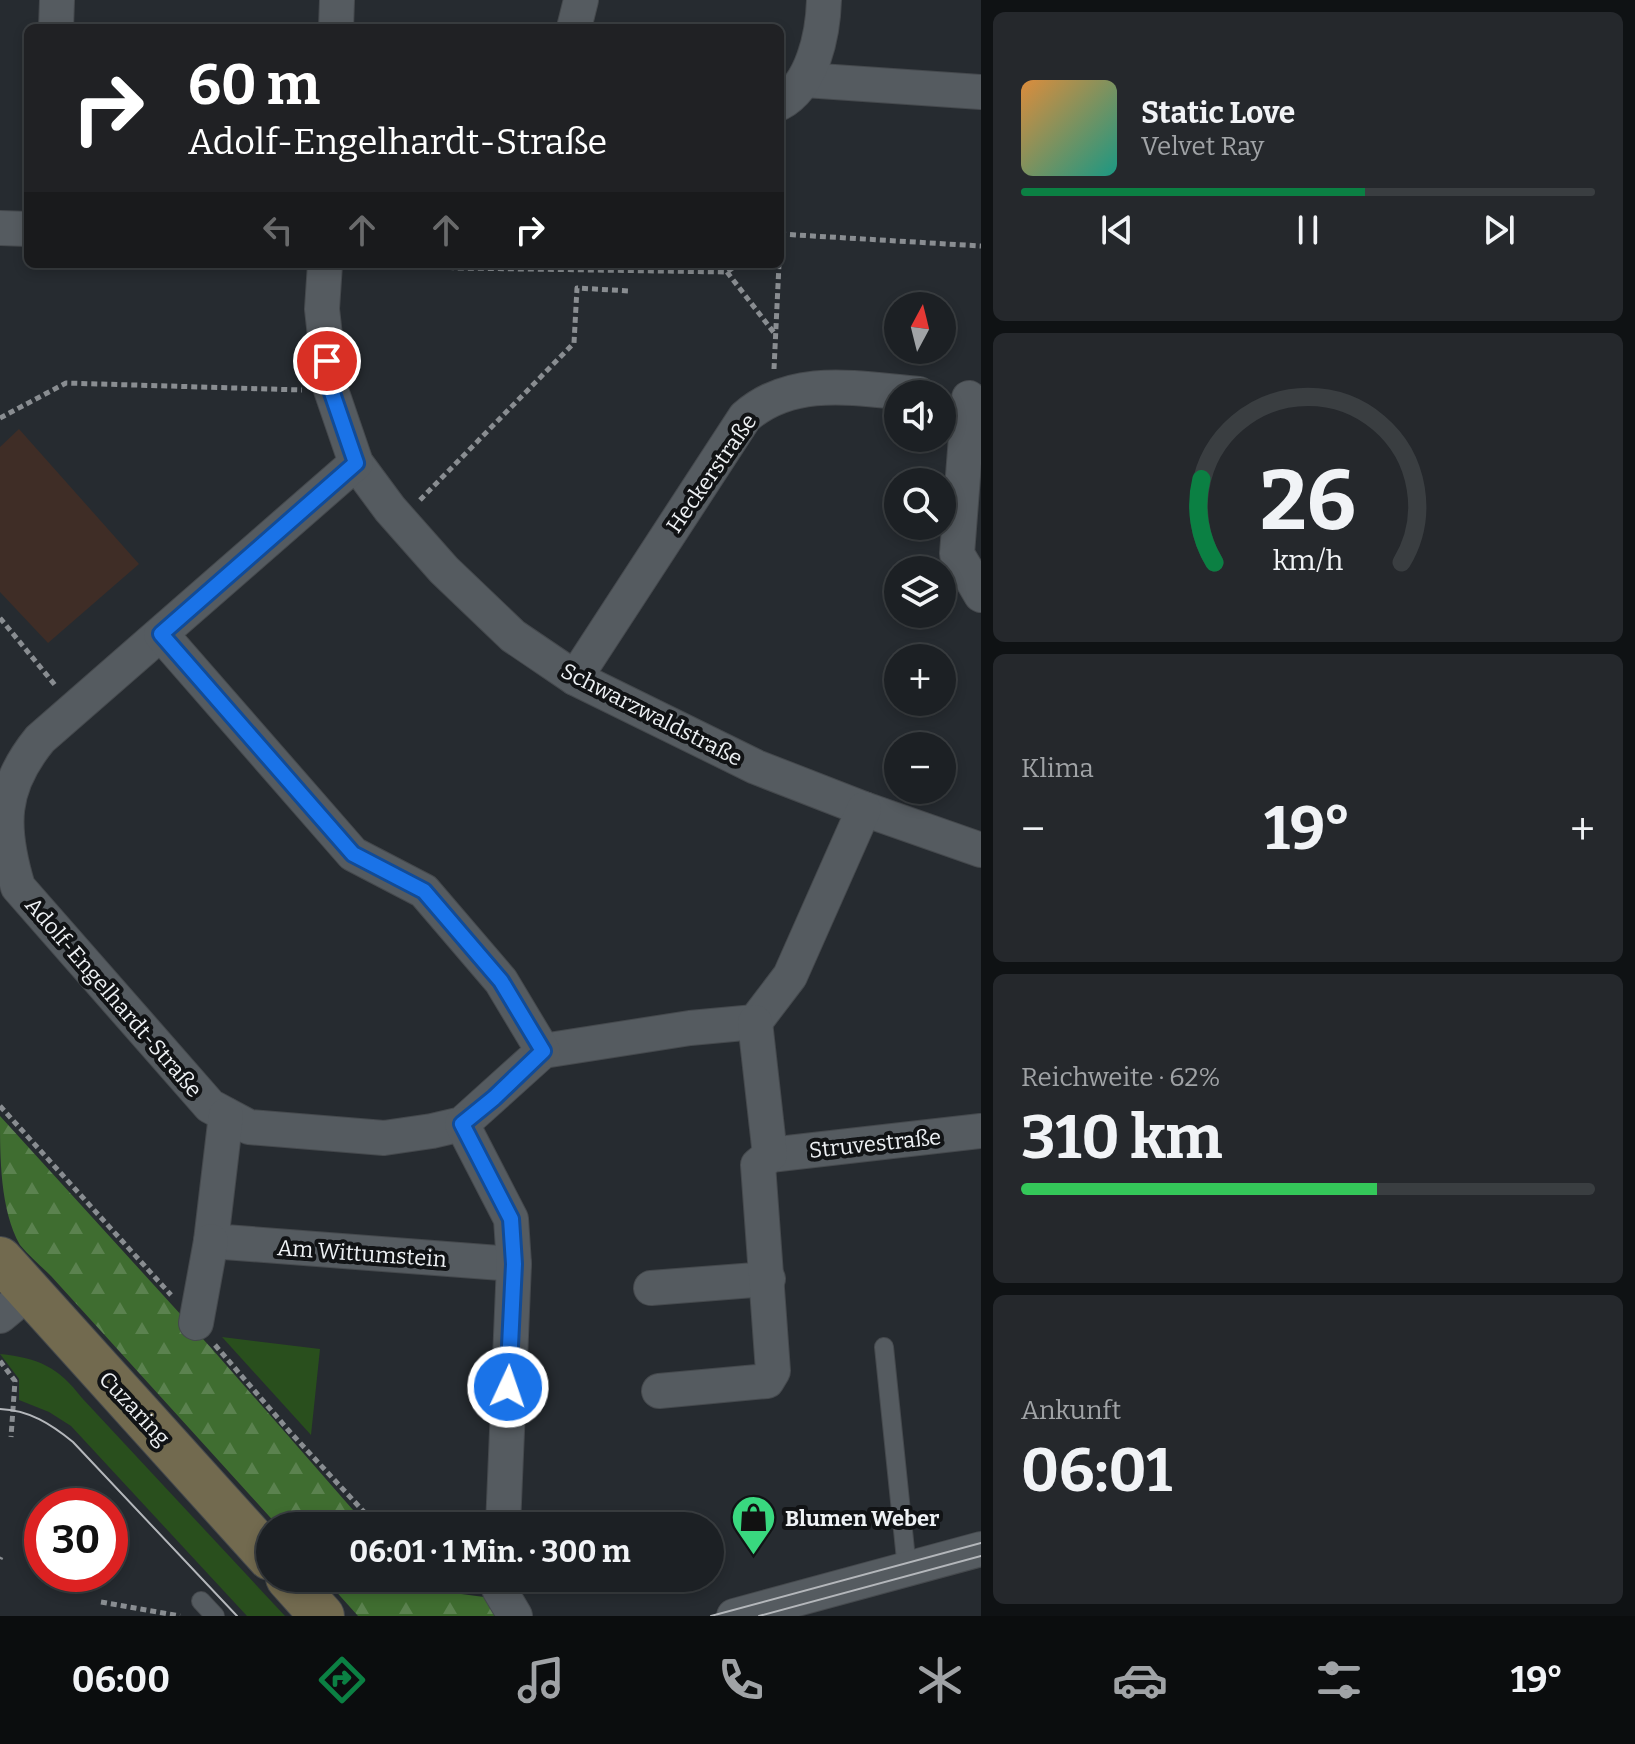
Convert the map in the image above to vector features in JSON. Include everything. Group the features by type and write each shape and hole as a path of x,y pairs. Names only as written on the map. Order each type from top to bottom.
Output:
{"main road":[{"name":"Cuzaring","path":"0,1259 14,1304 256,1544"},
{"path":"301,1592 322,1616"}],"street":[{"path":"56,24 57,0"},
{"path":"336,24 337,0"},
{"path":"576,24 581,0"},
{"path":"784,99 805,80 823,26 824,0"},
{"path":"805,80 981,92"},
{"path":"0,228 24,229"},
{"name":"Schwarzwaldstraße","path":"325,268 322,309 331,390 356,463 399,520 444,570 513,636 575,678 756,767 981,850"},
{"name":"Heckerstraße","path":"575,678 745,417 775,397 805,387 884,391"},
{"path":"964,398 957,554 981,595"},
{"name":"Adolf-Engelhardt-Straße","path":"356,463 24,756 1,800 4,850 18,887 210,1106 249,1127 384,1138 462,1124 543,1051"},
{"path":"161,634 353,854 424,891 501,981 543,1051 690,1028 755,1022"},
{"path":"659,1391 767,1381 773,1371 758,1165 770,1155 755,1022 790,976 864,809"},
{"path":"196,1323 211,1241 226,1115"},
{"path":"462,1124 511,1219 514,1264 504,1512"},
{"name":"Struvestraße","path":"770,1155 981,1131"},
{"name":"Am Wittumstein","path":"211,1241 514,1264"},
{"path":"651,1288 768,1279"},
{"path":"734,1616 981,1549"}],"lane":[{"path":"884,1347 907,1569"},
{"path":"201,1601 215,1616"}],"path":[{"path":"784,236 981,246"},
{"path":"601,268 727,272 732,268"},
{"path":"775,397 779,268"},
{"path":"727,272 776,334"},
{"path":"399,520 450,472 574,343 577,288 629,291"},
{"path":"0,418 66,383 331,390"},
{"path":"0,618 75,709"},
{"path":"0,1361 15,1381 11,1437"},
{"path":"101,1602 180,1616"}],"shaded area":[{"path":"19,429 139,564 48,643 0,592 0,447"}],"green space":[{"path":"0,1116 213,1350 355,1512 265,1512 20,1245 8,1216 1,1166"},
{"path":"222,1337 320,1349 311,1435"},
{"path":"0,1354 37,1362 65,1379 256,1585 256,1592 263,1592 285,1616 247,1616 71,1426 49,1412 19,1400 19,1379"},
{"path":"337,1592 446,1592 484,1597 497,1616 358,1616"}],"tram line":[{"path":"0,1409 39,1419 73,1442 237,1616"},
{"path":"711,1616 981,1543"},
{"path":"759,1616 981,1556"}],"place":[{"name":"Blumen Weber","path":"754,1557"}],"route":[{"path":"327,361 331,390 356,463 161,634 353,854 424,891 501,981 543,1051 462,1124 511,1219 514,1264 508,1387"}]}
